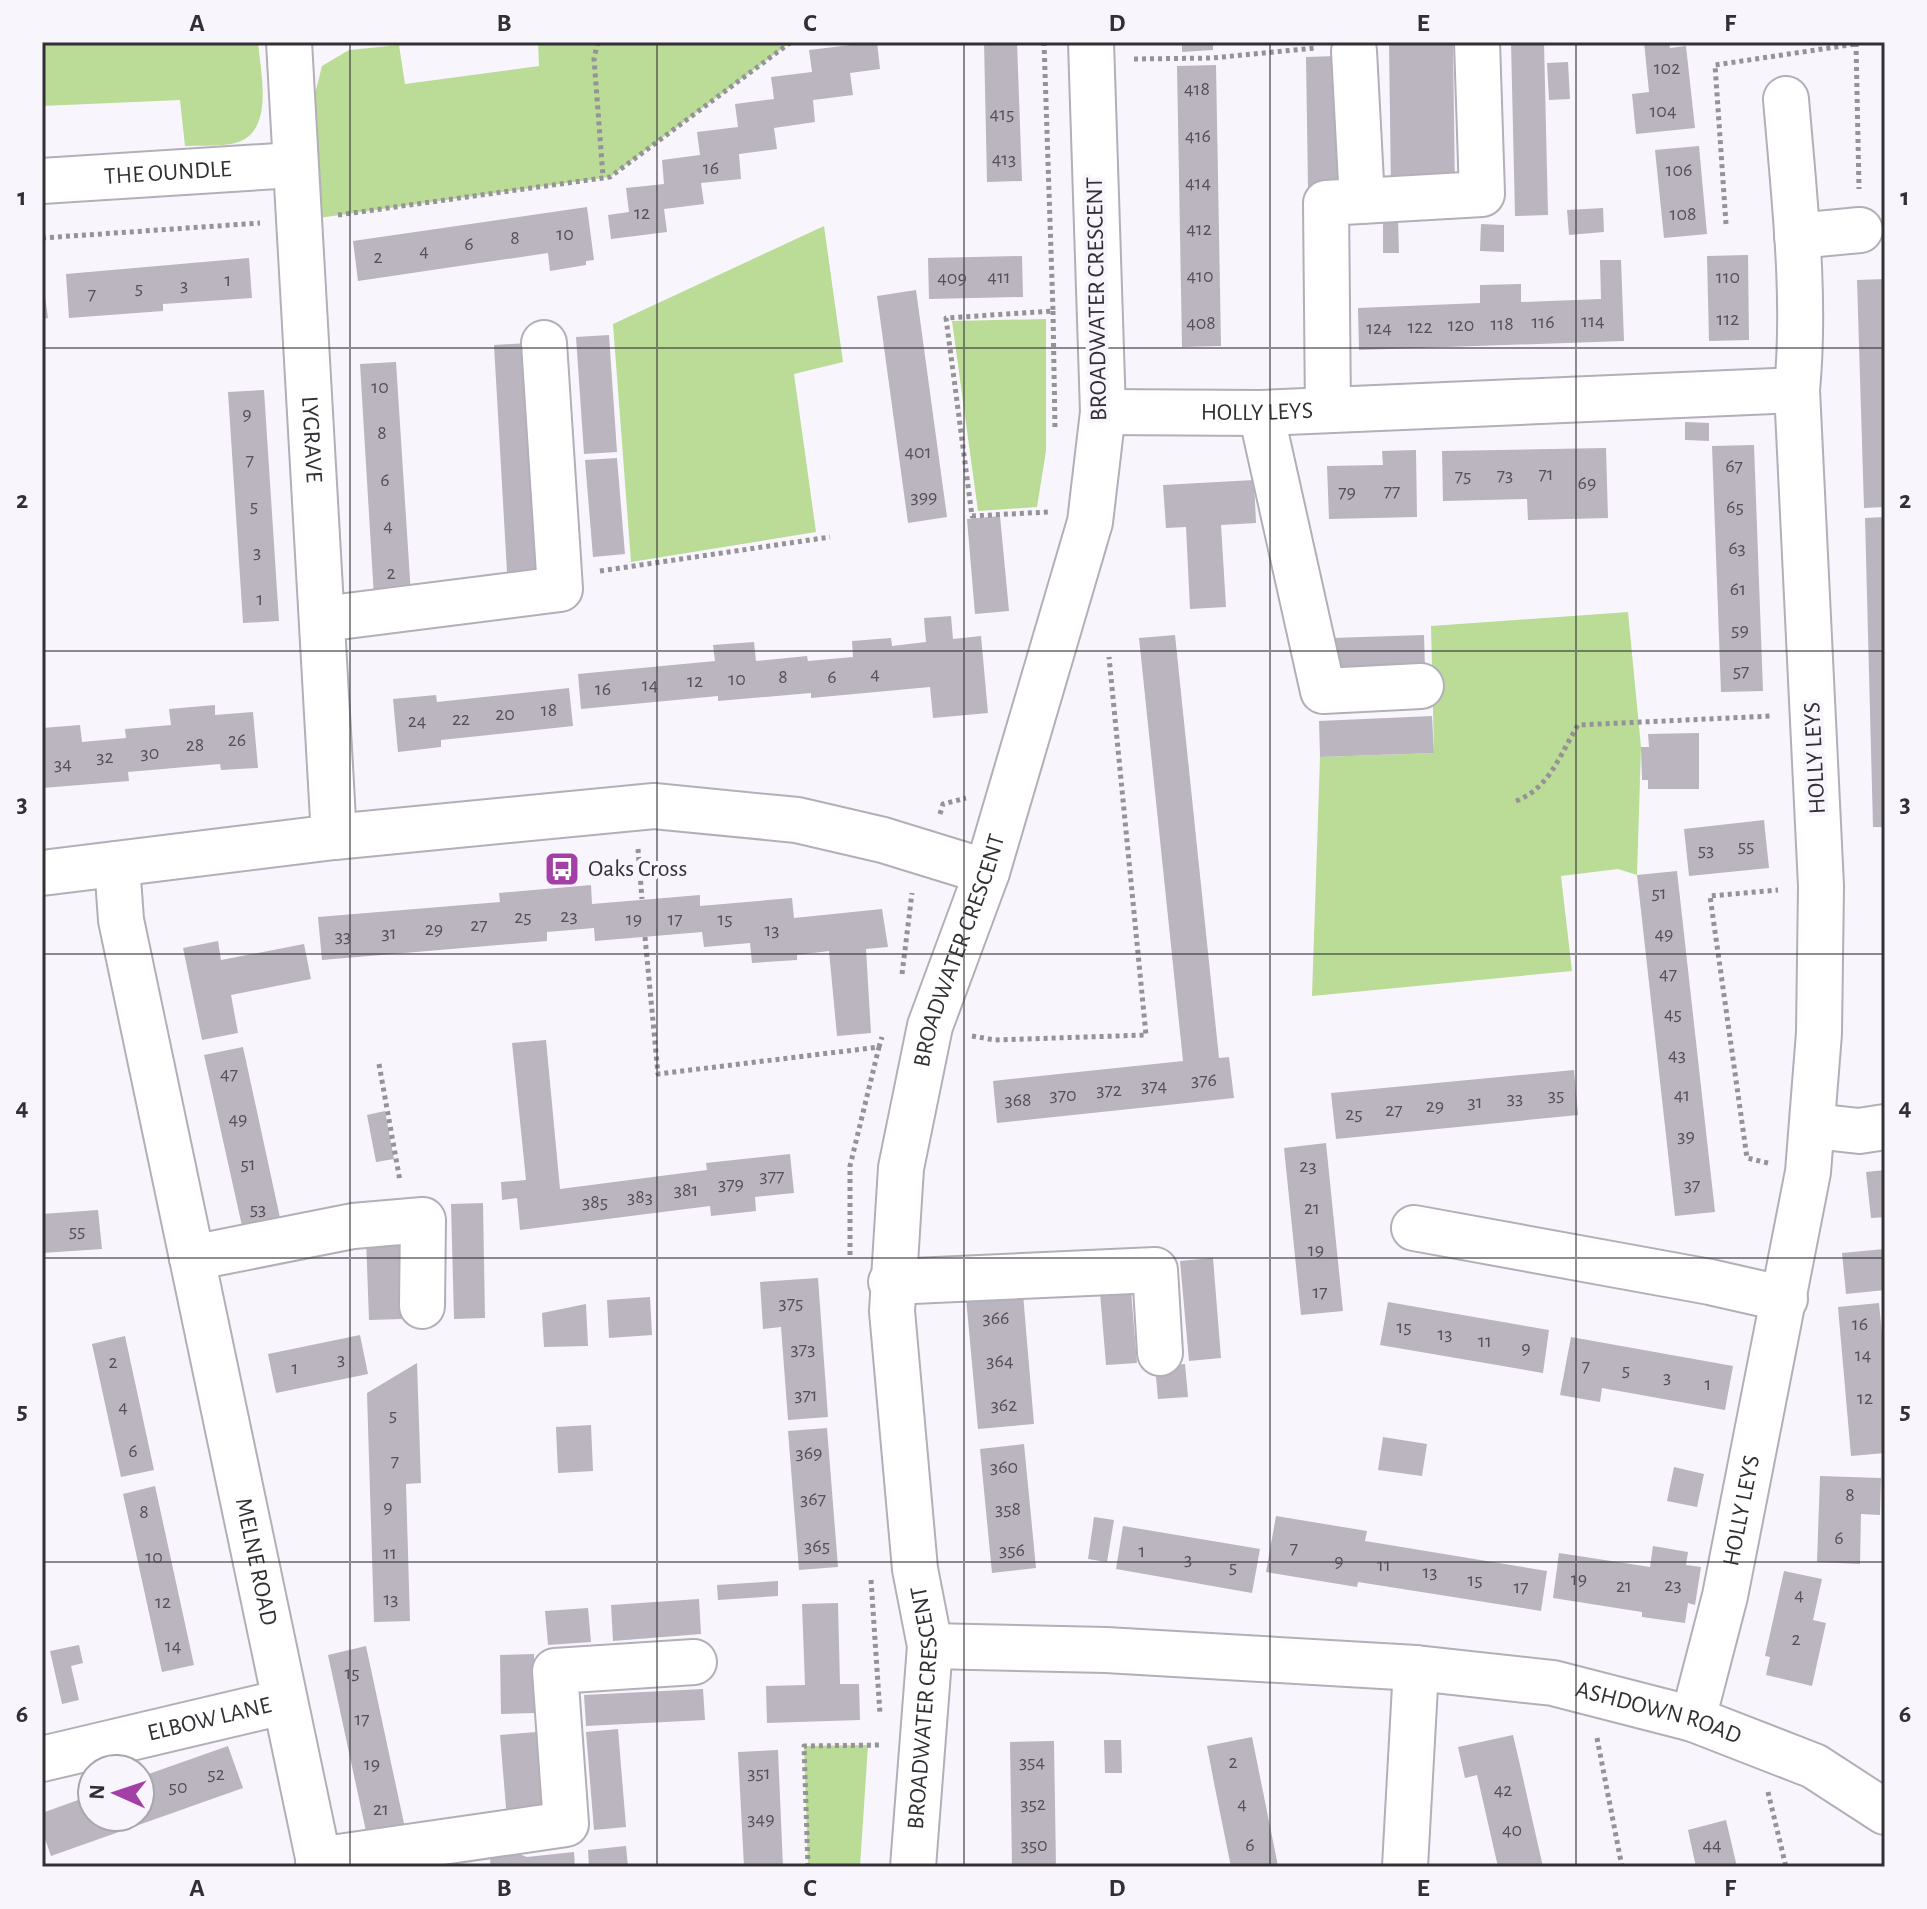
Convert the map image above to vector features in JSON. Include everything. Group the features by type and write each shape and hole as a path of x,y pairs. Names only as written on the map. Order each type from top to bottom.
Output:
{"street":[{"name":"LYGRAVE","path":"289,42 334,837"},
{"name":"BROADWATER CRESCENT","path":"913,1867 930,1646 915,1569 891,1282 901,1168 928,1036 987,872 1090,522 1103,412 1091,42"},
{"path":"1328,410 1326,203 1482,194 1477,42"},
{"path":"1340,48 1362,201"},
{"name":"HOLLY LEYS","path":"1693,1719 1722,1610 1785,1299 1814,1126 1822,959 1821,886 1797,390 1801,346 1797,236 1786,99"},
{"name":"THE OUNDLE","path":"42,181 294,165"},
{"path":"1797,236 1860,230"},
{"path":"323,619 560,589 544,343"},
{"name":"HOLLY LEYS","path":"1103,412 1261,413 1797,390"},
{"path":"1261,413 1323,691 1421,686"},
{"path":"42,873 334,837 654,806 797,820 883,840 987,872"},
{"path":"117,864 121,920 192,1258 353,1226 423,1220 422,1306"},
{"path":"1814,1126 1859,1131 1885,1127"},
{"path":"1414,1228 1710,1282 1785,1299"},
{"name":"MELNE ROAD","path":"192,1258 319,1864"},
{"path":"891,1282 1155,1270 1160,1353"},
{"name":"ASHDOWN ROAD","path":"930,1646 1106,1650 1416,1668 1553,1683 1693,1719 1814,1766 1885,1812"},
{"path":"319,1864 566,1824 555,1671 694,1662"},
{"path":"1405,1867 1416,1668"},
{"name":"ELBOW LANE","path":"42,1759 283,1702"}],"path":[{"path":"598,42 594,58 603,177"},
{"path":"42,238 299,221 610,177 791,42"},
{"path":"1044,42 1055,435"},
{"path":"1856,42 1860,230"},
{"path":"1133,59 1212,58 1340,48"},
{"path":"1048,511 972,516 946,318 1053,311"},
{"path":"1045,526 1050,496"},
{"path":"559,577 830,537"},
{"path":"972,1036 995,1040 1146,1035 1109,657"},
{"path":"1516,801 1531,795 1546,782 1578,725 1813,713"},
{"path":"936,826 943,804 970,796"},
{"path":"635,808 642,899"},
{"path":"1808,1172 1747,1158 1710,896 1821,886"},
{"path":"897,988 909,934 907,913 913,887"},
{"path":"645,937 658,1074 879,1047 885,1025"},
{"path":"379,1064 407,1221"},
{"path":"1588,1692 1622,1867"},
{"path":"1757,1744 1786,1867"},
{"path":"808,1867 804,1746 882,1745"}],"green space":[{"path":"42,42 258,42 263,99 261,114 248,137 235,143 185,146 180,100 42,106"},
{"path":"538,42 791,42 610,177 319,218 313,102 322,66 349,50 399,45 405,84 539,66"},
{"path":"824,226 843,362 794,374 816,532 631,562 613,324"},
{"path":"1046,319 1046,451 1037,507 978,511 952,321"},
{"path":"1628,612 1641,747 1637,875 1618,869 1561,876 1572,971 1312,996 1320,757 1434,753 1431,626"},
{"path":"868,1745 860,1867 808,1867 804,1746"}],"building":[{"path":"850,42 877,42 880,69 850,73 853,95 813,100 815,122 774,128 777,149 739,154 741,179 701,183 704,204 664,209 667,232 611,239 608,215 629,212 626,188 664,184 662,160 700,155 697,132 738,127 735,104 774,99 771,77 812,72 809,50 851,45"},
{"path":"984,42 1017,42 1022,181 987,182"},
{"path":"1182,42 1213,42 1213,50 1182,52"},
{"path":"1389,42 1453,42 1455,191 1391,191"},
{"path":"1511,42 1544,42 1548,215 1515,216"},
{"path":"1644,42 1669,42 1670,48 1686,46 1695,128 1636,134 1632,94 1649,92"},
{"path":"1336,56 1339,188 1308,189 1306,57"},
{"path":"1568,62 1570,99 1549,100 1547,63"},
{"path":"1216,65 1221,346 1182,347 1177,66"},
{"path":"1699,146 1707,234 1664,238 1655,150"},
{"path":"587,207 594,260 586,261 586,265 550,271 548,253 358,281 353,241"},
{"path":"1603,208 1604,232 1569,235 1567,210"},
{"path":"1398,217 1399,253 1383,253 1383,218"},
{"path":"1481,224 1504,225 1504,252 1480,251"},
{"path":"1748,255 1749,340 1709,341 1707,256"},
{"path":"1022,256 1023,297 929,299 928,258"},
{"path":"249,258 252,298 163,304 163,311 69,318 66,274"},
{"path":"1600,260 1621,260 1624,341 1359,350 1358,308 1480,303 1480,285 1521,284 1521,302 1601,299"},
{"path":"42,274 48,318 42,319"},
{"path":"1885,279 1885,507 1864,508 1857,280"},
{"path":"916,290 947,517 908,523 877,296"},
{"path":"609,335 617,452 584,454 576,337"},
{"path":"527,343 539,570 507,572 494,345"},
{"path":"396,362 411,595 374,598 360,364"},
{"path":"264,390 279,621 243,623 228,392"},
{"path":"1685,422 1709,423 1709,441 1685,440"},
{"path":"1754,445 1763,691 1721,692 1712,446"},
{"path":"1606,448 1608,518 1528,520 1527,499 1443,501 1442,451"},
{"path":"1416,450 1417,517 1329,519 1327,466 1383,465 1382,451"},
{"path":"617,458 625,554 593,557 585,460"},
{"path":"1254,480 1256,523 1221,525 1226,607 1190,609 1186,527 1166,528 1163,485"},
{"path":"1000,516 1009,611 975,614 967,519"},
{"path":"1885,517 1885,827 1873,827 1865,518"},
{"path":"951,616 953,639 981,636 988,713 933,718 930,687 811,698 811,693 718,701 718,696 581,709 578,674 715,661 713,645 754,642 756,661 807,656 808,661 853,657 852,641 891,638 892,646 926,642 924,618"},
{"path":"1175,635 1219,1058 1229,1057 1234,1098 997,1123 993,1081 1183,1061 1139,638"},
{"path":"1424,635 1425,669 1333,671 1332,638"},
{"path":"569,688 573,726 441,740 441,747 398,752 393,699 436,695 437,702"},
{"path":"215,705 215,715 253,712 258,768 221,770 220,764 128,772 129,781 42,788 42,728 80,725 82,742 126,738 125,729 171,725 169,709"},
{"path":"1432,716 1434,753 1320,757 1319,721"},
{"path":"1699,733 1699,789 1648,789 1648,780 1642,780 1641,747 1649,747 1648,734"},
{"path":"1764,820 1769,868 1689,876 1684,829"},
{"path":"1677,871 1715,1212 1675,1216 1637,875"},
{"path":"591,885 592,904 700,895 700,906 792,898 794,918 882,909 888,947 866,949 871,1033 837,1036 829,951 797,955 797,960 752,963 750,943 704,947 702,932 595,941 594,928 547,932 547,941 322,960 318,917 500,902 499,893"},
{"path":"218,941 221,960 304,944 311,979 231,995 238,1033 202,1040 183,948"},
{"path":"546,1040 560,1189 707,1170 706,1163 790,1154 794,1193 755,1197 756,1211 711,1216 710,1206 520,1230 517,1198 502,1200 501,1182 526,1180 512,1043"},
{"path":"243,1047 282,1227 244,1235 204,1055"},
{"path":"1574,1070 1578,1115 1336,1139 1331,1093"},
{"path":"385,1111 394,1159 376,1162 367,1115"},
{"path":"1326,1143 1343,1311 1301,1315 1284,1148"},
{"path":"1885,1170 1885,1217 1871,1218 1866,1172"},
{"path":"483,1203 485,1318 454,1319 451,1204"},
{"path":"98,1210 102,1249 42,1253 42,1214"},
{"path":"399,1236 402,1319 369,1320 366,1238"},
{"path":"1884,1249 1885,1290 1846,1294 1842,1253"},
{"path":"1213,1258 1221,1358 1189,1361 1180,1261"},
{"path":"818,1278 828,1417 788,1420 781,1327 763,1329 760,1282"},
{"path":"1130,1278 1137,1363 1106,1365 1099,1281"},
{"path":"1023,1294 1034,1424 978,1429 966,1298"},
{"path":"650,1297 652,1335 609,1338 607,1300"},
{"path":"1388,1302 1549,1330 1543,1373 1380,1345"},
{"path":"1879,1303 1885,1365 1885,1453 1851,1456 1838,1307"},
{"path":"586,1304 588,1346 544,1347 542,1313"},
{"path":"360,1335 368,1374 276,1393 268,1354"},
{"path":"125,1336 154,1470 121,1477 92,1344"},
{"path":"1571,1337 1733,1366 1725,1410 1602,1388 1600,1402 1560,1395"},
{"path":"417,1363 421,1483 406,1484 410,1621 374,1622 367,1393"},
{"path":"1185,1364 1188,1397 1158,1399 1155,1366"},
{"path":"591,1425 593,1471 558,1473 556,1427"},
{"path":"827,1428 838,1567 799,1570 788,1431"},
{"path":"1383,1437 1427,1444 1422,1476 1378,1470"},
{"path":"1024,1444 1036,1568 992,1573 980,1449"},
{"path":"1674,1467 1704,1474 1697,1507 1667,1501"},
{"path":"1820,1476 1881,1478 1880,1515 1861,1514 1860,1564 1817,1562"},
{"path":"155,1486 194,1665 162,1672 123,1494"},
{"path":"1276,1516 1367,1531 1365,1541 1547,1571 1541,1611 1358,1582 1357,1587 1266,1572"},
{"path":"1094,1517 1114,1520 1107,1562 1088,1559"},
{"path":"1123,1526 1260,1549 1252,1593 1116,1569"},
{"path":"1653,1546 1688,1552 1686,1565 1701,1567 1695,1605 1688,1603 1685,1623 1642,1617 1642,1612 1553,1598 1559,1553 1650,1567"},
{"path":"1784,1571 1822,1579 1813,1620 1826,1623 1812,1686 1766,1675 1770,1657 1765,1656"},
{"path":"778,1581 778,1596 718,1600 717,1585"},
{"path":"699,1599 701,1634 613,1641 611,1605"},
{"path":"838,1603 840,1684 859,1684 860,1720 767,1723 766,1686 805,1685 802,1604"},
{"path":"588,1608 591,1642 548,1645 545,1611"},
{"path":"79,1645 83,1663 71,1666 79,1700 62,1704 50,1651"},
{"path":"366,1646 405,1828 367,1836 328,1655"},
{"path":"534,1654 535,1713 501,1714 500,1655"},
{"path":"703,1689 705,1720 586,1726 584,1695"},
{"path":"618,1729 626,1827 594,1830 586,1732"},
{"path":"536,1732 543,1817 507,1820 500,1735"},
{"path":"1513,1735 1543,1867 1498,1867 1477,1775 1465,1778 1458,1747"},
{"path":"1252,1737 1278,1867 1231,1867 1215,1788 1207,1746"},
{"path":"1104,1740 1121,1740 1122,1773 1105,1773"},
{"path":"1054,1741 1056,1867 1012,1867 1010,1742"},
{"path":"228,1746 243,1788 156,1819 156,1771"},
{"path":"778,1750 783,1867 744,1867 738,1752"},
{"path":"76,1801 76,1833 116,1833 51,1856 42,1830 42,1813"},
{"path":"1726,1820 1737,1867 1696,1867 1688,1830"},
{"path":"491,1844 527,1857 574,1852 575,1867 490,1867"},
{"path":"626,1846 628,1867 589,1867 588,1850"}],"place":[{"name":"Oaks Cross","path":"562,869"}]}
